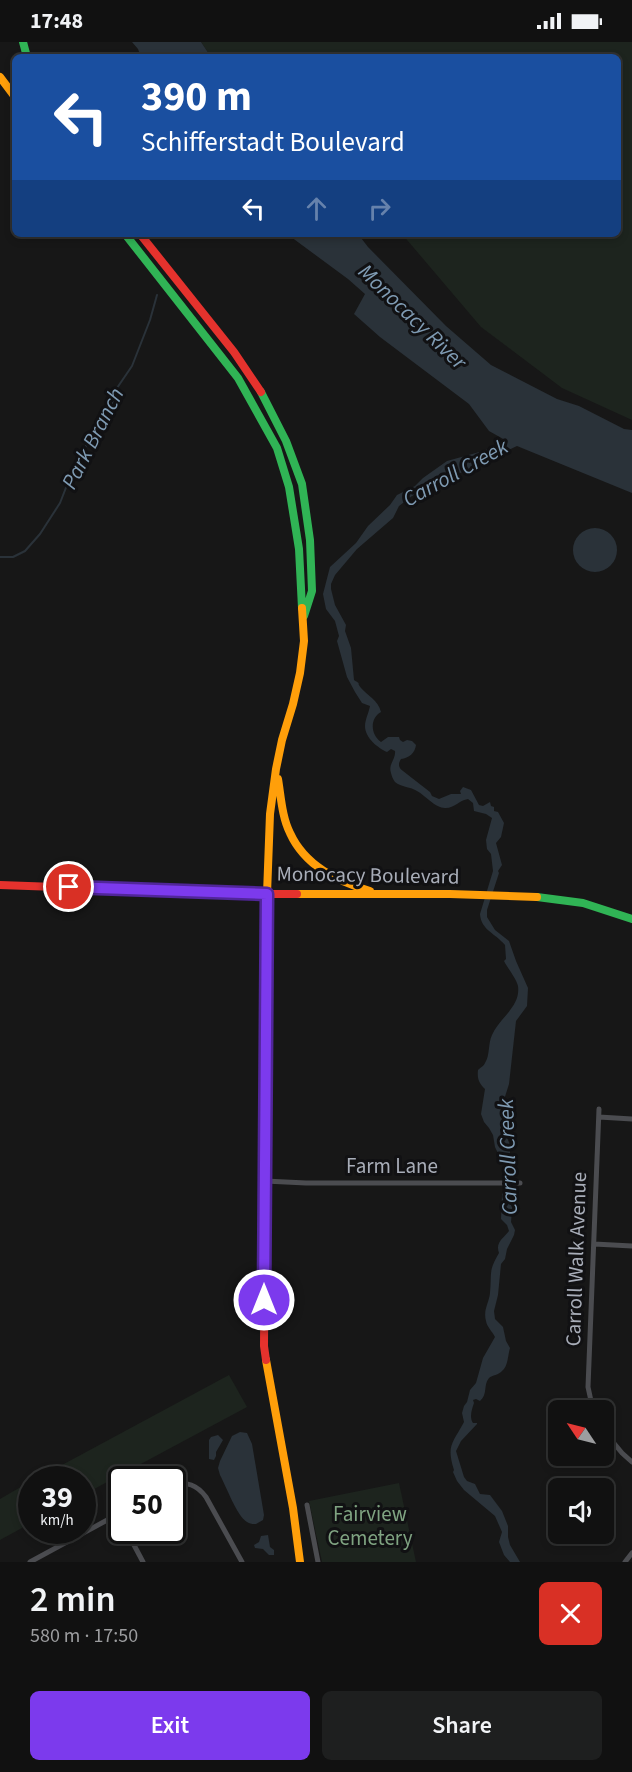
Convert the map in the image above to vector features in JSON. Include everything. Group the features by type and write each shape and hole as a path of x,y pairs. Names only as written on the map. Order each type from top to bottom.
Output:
{"main road":[{"path":"0,77 12,93"},
{"name":"Monocacy Boulevard","path":"127,237 238,378 277,448 289,487 299,549 304,641 300,673 276,769 270,814 267,894 450,894 535,897 583,903 632,919"},
{"name":"Monocacy Boulevard","path":"142,237 234,352 264,397 286,441 302,484 310,540 312,591 303,619"},
{"path":"276,769 287,822 291,834 304,855 326,874 380,894"},
{"path":"0,885 267,894 264,1346 297,1528 300,1562"}],"street":[{"name":"Carroll Walk Avenue","path":"591,1400 588,1387 599,1109"},
{"path":"599,1117 632,1119"},
{"name":"Farm Lane","path":"265,1181 520,1183"},
{"path":"594,1244 632,1246"},
{"path":"614,1443 632,1462"},
{"path":"186,1484 196,1486 201,1490 242,1562"},
{"path":"307,1505 318,1562"},
{"path":"30,1562 108,1519"},
{"path":"133,1544 143,1562"},
{"path":"625,1562 632,1553"}],"green space":[{"path":"201,42 632,42 632,420 562,388 481,327 405,237 621,237 621,54 209,54"},
{"path":"229,1375 247,1407 137,1466 108,1466 108,1482 96,1488 96,1466 60,1466"},
{"name":"Fairview Cemetery","path":"399,1483 416,1562 322,1562 309,1501"},
{"path":"18,1489 18,1530 0,1540 0,1499"}],"water":[{"path":"132,42 201,42 209,54 140,54"},
{"path":"291,237 360,237 446,326 491,365 557,399 579,406 624,429 632,430 632,493 517,446 412,496 399,506 393,518 357,549 335,575 331,584 335,605 346,625 345,631 351,648 354,680 380,708 381,712 373,723 375,735 381,742 388,737 399,737 403,742 412,741 416,745 411,755 401,759 399,767 432,796 439,799 451,794 461,794 463,787 471,790 479,805 483,806 490,802 504,823 501,837 496,843 502,865 498,871 487,917 495,930 509,941 528,988 527,1006 516,1021 509,1084 503,1103 514,1188 511,1222 515,1230 501,1264 494,1311 495,1319 503,1327 510,1348 504,1369 489,1378 480,1401 473,1400 471,1418 473,1423 477,1424 461,1441 456,1451 467,1481 475,1484 480,1494 490,1495 502,1511 508,1526 510,1545 520,1562 510,1562 504,1555 499,1542 502,1532 495,1516 464,1490 457,1481 453,1472 451,1455 452,1444 464,1422 462,1413 464,1406 470,1390 476,1383 483,1358 495,1337 487,1323 485,1313 490,1293 492,1268 499,1253 498,1246 509,1231 501,1219 502,1195 505,1186 503,1164 495,1147 493,1135 481,1114 485,1089 478,1076 478,1070 487,1060 492,1035 513,1006 518,993 517,983 504,961 506,959 505,945 486,928 480,914 493,871 486,840 492,818 474,811 473,803 468,799 452,807 442,808 415,790 395,782 390,770 395,751 383,750 367,735 365,724 370,706 362,703 347,677 337,641 339,636 335,621 326,609 323,594 330,567 356,543 368,526 397,495 415,486 447,461 483,451 505,440 489,431 469,404 380,337 354,314 365,294"},
{"path":"595,528 604,529 611,534 616,541 616,559 611,566 604,571 595,572 586,571 579,566 574,559 573,550 574,541 579,534 586,529"},
{"path":"240,1432 247,1433 252,1444 264,1515 263,1520 256,1524 247,1522 239,1514 218,1468 232,1436"},
{"path":"218,1435 223,1440 214,1460 209,1459 209,1440"},
{"path":"268,1535 274,1555 269,1555 263,1549 255,1548 254,1545 259,1542 261,1536"}],"waterway":[{"name":"Park Branch","path":"0,557 13,557 25,551 40,534 60,503 74,467 87,444 105,424 117,388 132,366 157,295"}],"traffic: fast":[{"path":"23,42 26,54"},
{"path":"127,237 238,378 277,448 289,487 299,549 302,608"},
{"path":"261,392 286,441 302,484 310,540 312,591 304,616"},
{"path":"537,897 583,903 632,919"}],"traffic: slow":[{"path":"0,77 12,93"},
{"path":"266,1057 270,814 282,740 300,673 304,641 302,608"},
{"path":"278,779 287,827 304,855 323,871 370,891"},
{"path":"297,894 450,894 537,897"},
{"path":"266,1360 293,1508 300,1562"}],"traffic: jam":[{"path":"142,237 234,352 261,392"},
{"path":"0,885 297,894"},
{"path":"266,1057 264,1346 266,1360"}],"route":[{"path":"69,887 267,894 264,1300"}],"water label":[{"name":"Monocacy River","path":"413,316"},
{"name":"Carroll Creek","path":"455,472"},
{"name":"Carroll Creek","path":"507,1157"}]}
